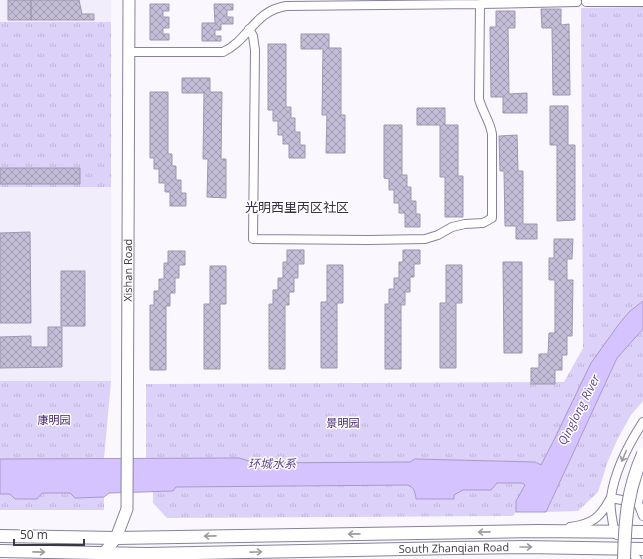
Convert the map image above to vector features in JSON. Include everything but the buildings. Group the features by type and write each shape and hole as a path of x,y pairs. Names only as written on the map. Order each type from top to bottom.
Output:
{"main road":[{"path":"627,554 625,522 628,499 643,454"},
{"name":"South Zhanqian Road","path":"0,536 116,538 537,531 643,532"},
{"name":"South Zhanqian Road","path":"0,551 119,556 470,548 627,554 643,549"}],"street":[{"name":"Xishan Road","path":"104,556 116,538 127,509 129,0"},
{"path":"129,52 223,52 233,47 263,16 275,8 286,6 379,2 480,4 577,2"},
{"path":"586,2 643,2"},
{"path":"249,29 253,36 255,50 253,239 425,239 438,235 452,227 465,224 483,223 492,218 492,134 491,125 481,106 479,98 480,4"},
{"path":"537,531 572,527 592,522 605,508 611,498 619,468 630,441 643,422"},
{"path":"643,478 638,503 643,516"},
{"path":"611,498 638,503"},
{"path":"611,498 614,532 627,554 637,559"},
{"path":"116,538 119,556"}],"shaded area":[{"path":"0,0 111,0 111,381 0,381"}],"green space":[{"name":"景明园","path":"643,7 643,301 629,312 610,336 541,465 535,462 415,459 411,462 255,463 239,458 146,459 146,384 564,382 583,348 581,8"},
{"path":"0,22 111,22 111,187 0,187"},
{"path":"643,329 643,401 631,415 618,438 608,461 598,492 578,511 546,512 617,358"},
{"name":"康明园","path":"0,381 111,381 104,459 0,459"},
{"path":"497,483 522,483 525,485 516,501 516,512 513,516 167,518 153,503 153,492 172,491 176,487 408,485 412,487 415,492 454,499 454,495 463,490 491,490"},
{"path":"42,493 70,493 75,498 104,497 104,510 0,510 0,494 10,494 37,499"}],"water":[{"path":"643,301 643,329 617,358 546,512 516,512 516,501 525,485 522,483 497,483 491,490 463,490 454,495 454,499 416,499 414,490 408,485 176,487 173,491 109,493 104,497 75,498 70,493 42,493 37,499 15,499 10,494 0,494 0,459 239,458 255,463 410,462 415,459 535,462 541,465 591,363 629,312"}],"district":[{"name":"光明西里丙区社区","path":"297,207"}],"water label":[{"name":"Qinglong River","path":"579,410"},
{"name":"环城水系","path":"272,464"}]}
